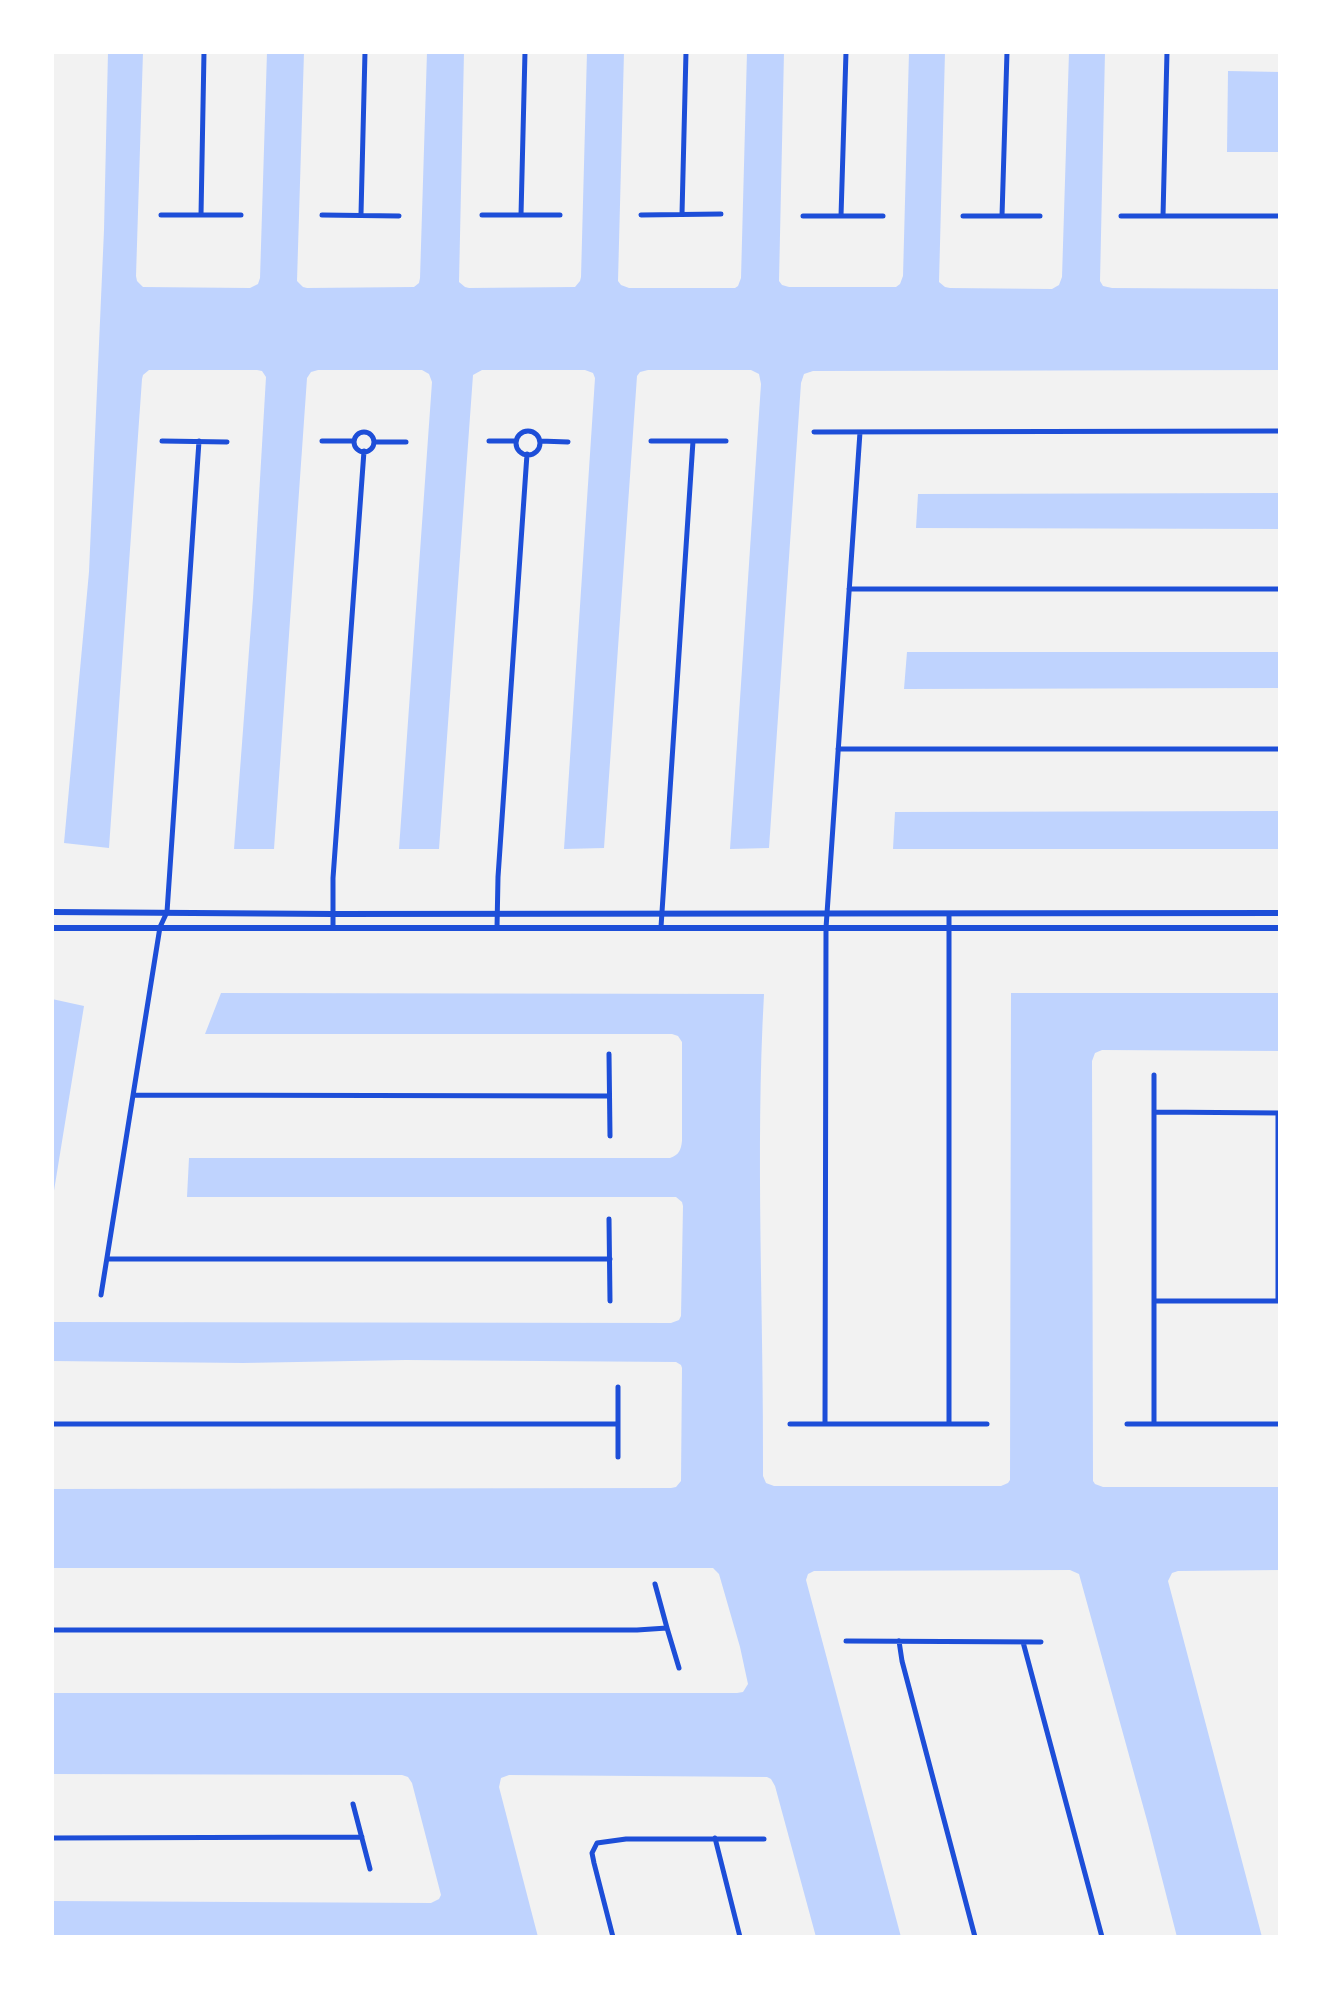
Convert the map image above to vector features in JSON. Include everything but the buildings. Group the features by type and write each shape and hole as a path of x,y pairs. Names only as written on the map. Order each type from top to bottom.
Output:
{"street":[{"path":"201,215 204,52"},
{"path":"361,214 365,52"},
{"path":"521,215 525,52"},
{"path":"682,214 686,52"},
{"path":"841,216 846,52"},
{"path":"1002,216 1007,52"},
{"path":"1163,216 1167,52"},
{"path":"641,215 721,214"},
{"path":"161,215 241,215"},
{"path":"322,215 399,216"},
{"path":"482,215 560,215"},
{"path":"803,216 883,216"},
{"path":"963,216 1040,216"},
{"path":"1121,216 1280,216"},
{"path":"526,431 537,434 540,441 537,451 527,454 518,449 516,441 519,434 526,431"},
{"path":"814,432 1280,431"},
{"path":"364,432 372,436 374,442 372,448 364,451 356,447 354,441 358,434 364,432"},
{"path":"825,1424 826,928 860,432"},
{"path":"162,441 227,442"},
{"path":"101,1295 160,927 167,912 199,441"},
{"path":"322,441 354,441"},
{"path":"489,441 516,441"},
{"path":"540,441 568,442"},
{"path":"651,441 726,441"},
{"path":"661,927 693,441"},
{"path":"374,442 406,442"},
{"path":"333,927 334,862 364,451"},
{"path":"497,928 527,454"},
{"path":"849,589 1280,589"},
{"path":"838,749 1280,749"},
{"path":"52,912 1280,913"},
{"path":"1225,928 1226,914"},
{"path":"949,915 949,1424"},
{"path":"52,928 1280,928"},
{"path":"609,1054 610,1136"},
{"path":"1154,1075 1154,1424"},
{"path":"133,1095 609,1096"},
{"path":"1154,1112 1279,1113 1279,1301 1155,1301"},
{"path":"609,1219 610,1301"},
{"path":"107,1259 610,1259"},
{"path":"618,1387 618,1457"},
{"path":"52,1424 618,1424"},
{"path":"790,1424 987,1424"},
{"path":"1127,1424 1280,1424"},
{"path":"655,1584 679,1668"},
{"path":"52,1630 667,1628"},
{"path":"846,1641 1041,1642"},
{"path":"899,1641 975,1937"},
{"path":"1023,1642 1102,1937"},
{"path":"353,1804 370,1869"},
{"path":"52,1838 362,1837"},
{"path":"715,1838 740,1937"},
{"path":"613,1937 592,1853 597,1843 626,1839 764,1839"}],"water":[{"path":"108,52 143,52 136,276 143,287 250,288 258,284 267,52 304,52 297,281 307,288 414,287 420,278 427,52 464,52 459,282 469,288 575,287 581,277 587,52 624,52 618,281 629,288 735,288 741,278 747,52 784,52 779,281 789,287 896,287 903,276 909,52 945,52 939,282 950,288 1052,289 1059,285 1062,277 1069,52 1105,52 1100,281 1103,286 1112,288 1280,289 1280,370 813,371 804,374 769,848 730,849 761,384 759,374 751,370 648,370 637,376 604,848 564,849 595,378 593,373 585,370 482,370 473,375 439,849 399,849 432,382 429,374 422,370 311,372 307,378 274,849 234,849 266,377 257,370 149,370 142,379 109,848 64,843 89,572 104,230"},
{"path":"1228,71 1280,72 1280,152 1227,152"},
{"path":"1280,493 1280,529 916,528 918,494"},
{"path":"907,652 1280,652 1280,688 904,689"},
{"path":"1280,811 1280,849 893,849 895,812"},
{"path":"221,993 764,994 760,1174 763,1476 766,1483 774,1486 1001,1486 1010,1480 1011,993 1280,993 1280,1051 1102,1050 1095,1053 1092,1061 1093,1481 1103,1487 1280,1487 1280,1570 1178,1571 1172,1573 1168,1581 1262,1937 1177,1937 1079,1574 1070,1570 814,1571 808,1574 806,1580 901,1937 816,1937 775,1786 767,1777 509,1775 501,1778 499,1787 538,1937 52,1937 52,1901 431,1903 441,1895 408,1777 52,1774 52,1693 737,1693 743,1692 748,1684 719,1574 713,1568 52,1568 52,1489 671,1488 681,1481 682,1368 676,1362 52,1361 52,1322 671,1323 681,1316 683,1206 676,1197 187,1197 189,1158 670,1158 679,1152 682,1141 682,1042 678,1036 205,1034"},
{"path":"52,999 84,1006 52,1203"}]}
